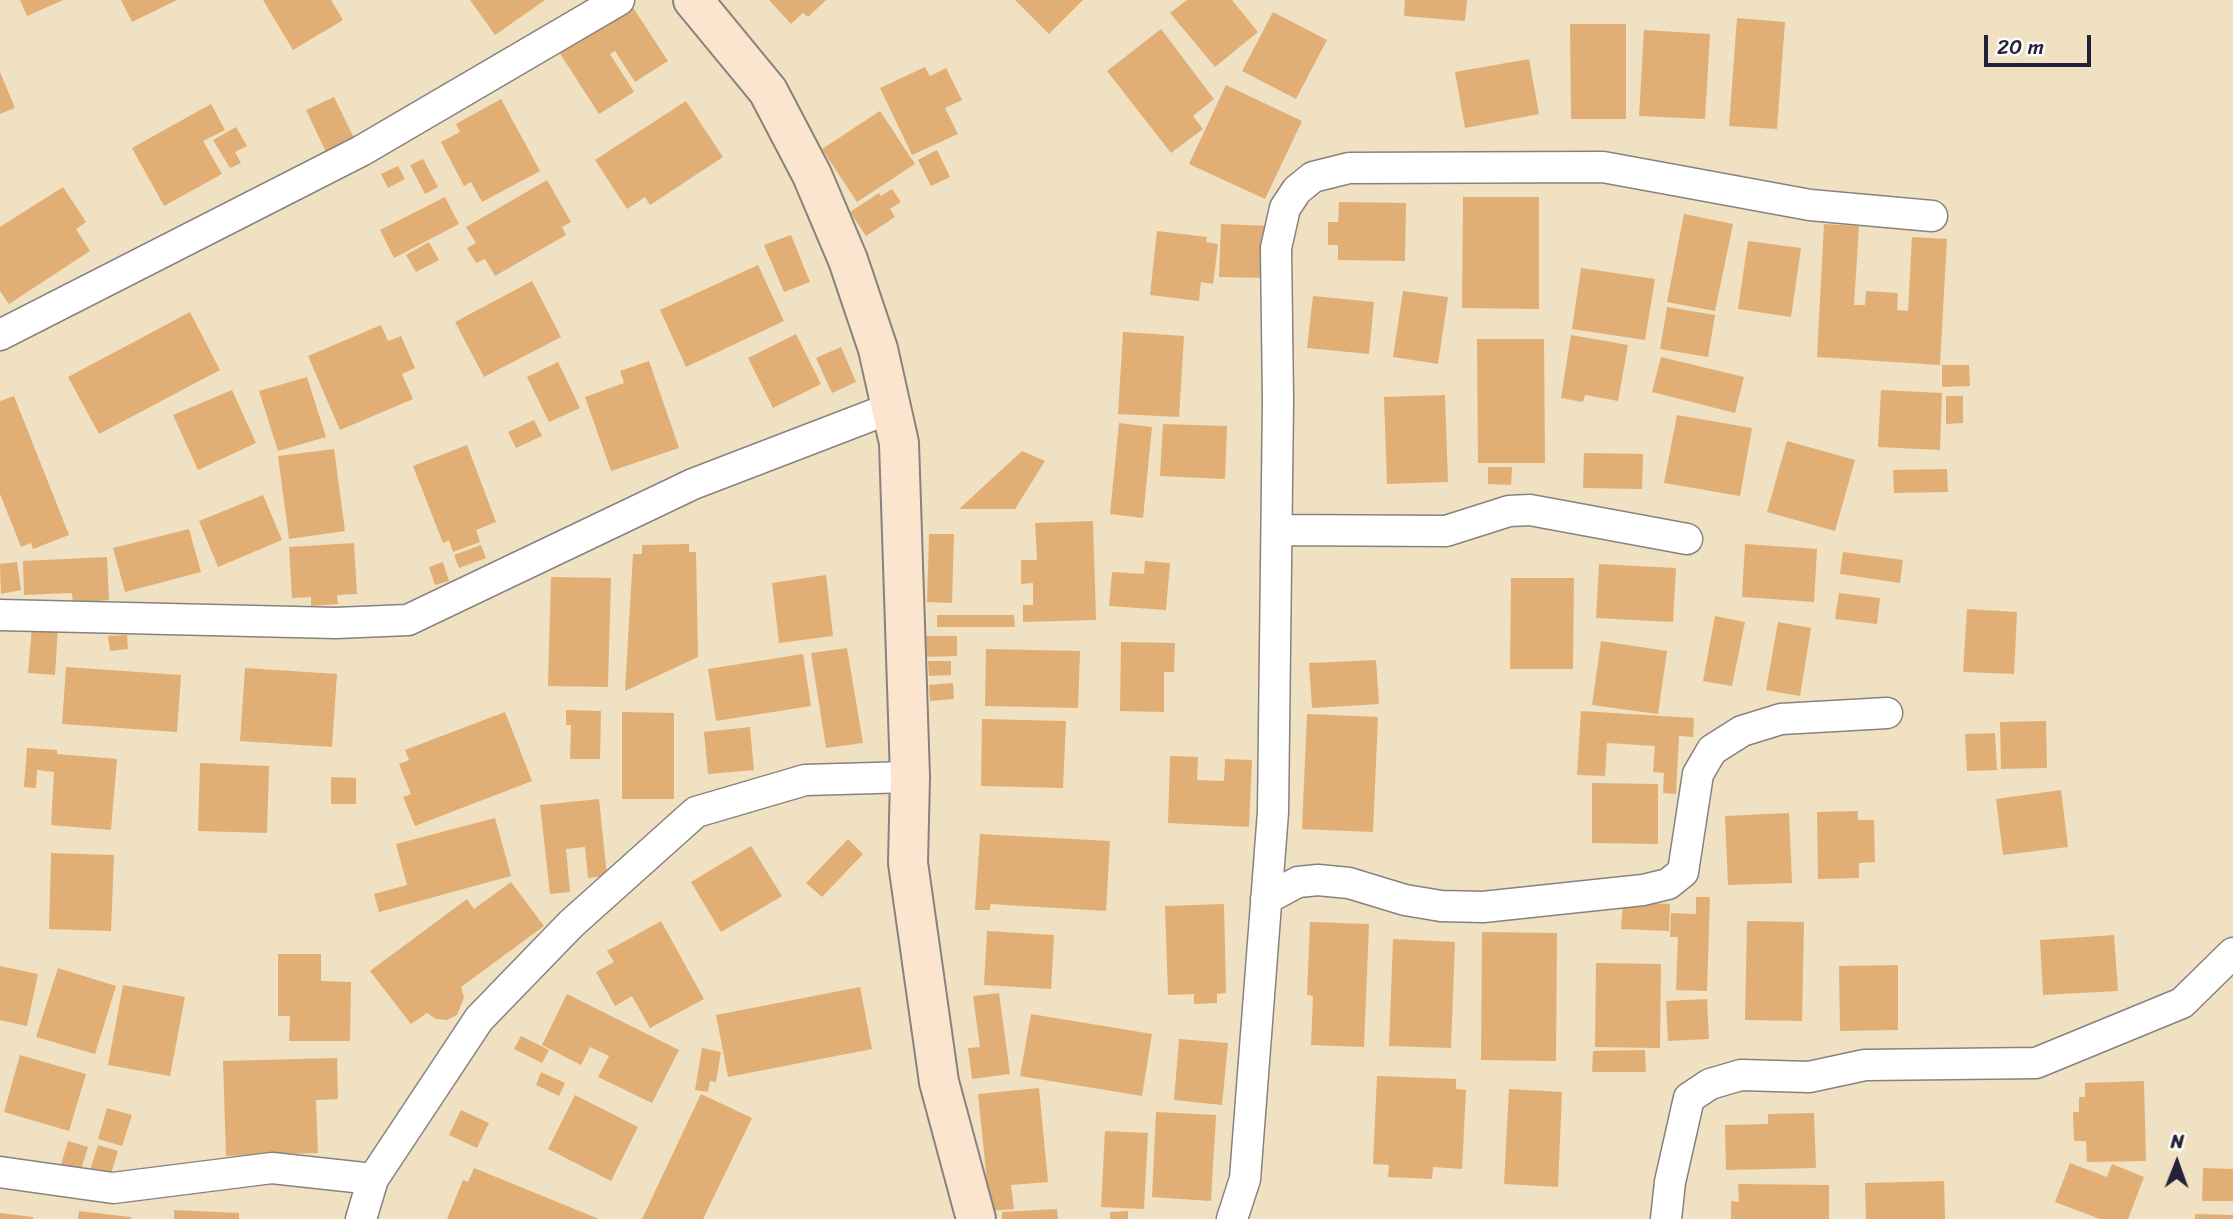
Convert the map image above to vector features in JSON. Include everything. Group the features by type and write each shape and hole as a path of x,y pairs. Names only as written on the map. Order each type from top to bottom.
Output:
{"street":[{"path":"0,335 361,151 619,0"},
{"path":"693,0 768,91 812,175 848,260 878,349 899,443 910,777 908,863 939,1082 976,1219"},
{"path":"1232,1219 1245,1179 1273,812 1277,530 1276,248 1285,208 1297,190 1312,177 1349,168 1603,167 1811,205 1932,216"},
{"path":"0,615 336,623 408,620 693,484 891,408"},
{"path":"1277,530 1446,530 1508,511 1531,510 1687,540"},
{"path":"1266,899 1298,882 1318,880 1349,883 1417,902 1483,907 1643,890 1668,884 1684,872 1698,775 1712,750 1742,731 1781,719 1887,713"},
{"path":"361,1219 373,1179 479,1019 572,925 696,812 805,780 910,777"},
{"path":"1666,1219 1670,1182 1689,1098 1710,1084 1741,1075 1809,1077 1865,1065 2036,1063 2182,1003 2233,953"},
{"path":"0,1172 113,1188 272,1168 373,1179"}],"building":[{"path":"20,0 63,0 27,16"},
{"path":"121,0 177,0 132,22"},
{"path":"263,0 331,0 343,20 293,50"},
{"path":"470,0 545,0 495,35"},
{"path":"769,0 826,0 808,17 803,13 791,24"},
{"path":"1015,0 1083,0 1049,34"},
{"path":"1187,0 1232,0 1258,32 1215,67 1170,13"},
{"path":"1405,0 1467,0 1465,21 1404,16"},
{"path":"632,6 668,61 635,82 615,51 610,54 634,92 599,114 559,52"},
{"path":"1273,12 1327,40 1296,99 1242,71"},
{"path":"1737,18 1785,22 1777,129 1729,126"},
{"path":"1570,24 1626,24 1626,119 1571,119"},
{"path":"1161,29 1214,99 1193,116 1203,129 1171,153 1107,71"},
{"path":"1644,30 1710,34 1705,119 1639,116"},
{"path":"1529,59 1539,114 1465,128 1455,72"},
{"path":"925,67 930,76 946,68 962,100 945,108 958,134 912,155 880,88"},
{"path":"0,72 15,108 0,114"},
{"path":"1226,85 1302,121 1265,199 1189,164"},
{"path":"334,97 354,138 326,152 306,110"},
{"path":"501,99 540,171 482,202 471,182 464,186 441,142 460,132 456,124"},
{"path":"686,101 723,157 650,205 645,197 627,209 595,160"},
{"path":"211,104 225,130 203,141 222,174 164,206 132,148"},
{"path":"880,111 915,164 857,202 822,149"},
{"path":"236,127 247,146 235,152 241,163 230,168 213,140"},
{"path":"937,150 950,177 931,186 918,160"},
{"path":"423,159 438,187 425,194 410,165"},
{"path":"398,166 405,179 388,188 381,174"},
{"path":"547,180 571,222 562,227 566,235 495,276 485,259 476,263 467,248 476,243 466,227"},
{"path":"63,187 86,222 76,229 90,251 9,304 0,291 0,227"},
{"path":"892,189 901,202 890,209 895,217 866,236 850,212 879,193 881,196"},
{"path":"445,197 459,224 394,258 380,230"},
{"path":"1463,197 1539,197 1539,309 1462,308"},
{"path":"1339,202 1406,203 1405,261 1338,260 1338,245 1328,245 1328,222 1338,222"},
{"path":"1684,214 1733,224 1715,311 1667,302"},
{"path":"1221,224 1271,226 1269,278 1219,277"},
{"path":"1824,224 1859,226 1854,305 1865,305 1866,291 1898,293 1897,310 1908,311 1912,237 1947,239 1940,365 1817,357"},
{"path":"1157,231 1207,237 1206,242 1218,244 1213,284 1201,282 1199,301 1150,295"},
{"path":"791,235 810,282 784,292 764,245"},
{"path":"1748,241 1801,248 1791,317 1738,309"},
{"path":"429,242 439,260 416,272 406,255"},
{"path":"758,265 784,321 686,367 660,310"},
{"path":"1581,268 1655,279 1645,340 1572,329"},
{"path":"532,281 561,337 484,377 455,322"},
{"path":"1403,291 1448,297 1438,364 1393,357"},
{"path":"1313,296 1374,302 1369,354 1307,348"},
{"path":"1667,307 1715,315 1708,357 1660,349"},
{"path":"190,312 220,370 99,434 68,377"},
{"path":"381,325 388,341 401,336 415,368 402,374 413,399 340,430 308,356"},
{"path":"1123,332 1184,336 1179,417 1118,414"},
{"path":"796,334 821,384 773,408 748,358"},
{"path":"1571,335 1628,345 1618,401 1585,395 1583,402 1561,398"},
{"path":"1477,339 1544,339 1545,463 1478,463"},
{"path":"841,347 856,382 832,393 816,358"},
{"path":"1661,357 1744,377 1735,413 1652,392"},
{"path":"649,361 679,448 611,471 585,397 624,383 620,371"},
{"path":"558,362 580,408 549,422 527,377"},
{"path":"1942,365 1969,365 1970,386 1942,387"},
{"path":"307,377 326,437 278,451 259,391"},
{"path":"232,390 256,443 198,470 173,415"},
{"path":"1881,390 1942,393 1940,450 1878,447"},
{"path":"1445,395 1448,482 1387,484 1384,397"},
{"path":"14,396 69,535 33,549 31,543 21,547 0,494 0,401"},
{"path":"1946,396 1963,396 1963,423 1946,424"},
{"path":"1677,415 1752,428 1740,496 1664,483"},
{"path":"534,420 542,436 516,448 508,432"},
{"path":"1119,423 1152,427 1143,518 1110,514"},
{"path":"1163,424 1227,426 1225,479 1160,476"},
{"path":"1787,441 1855,460 1835,531 1767,512"},
{"path":"467,445 496,522 476,530 480,542 453,552 449,540 443,543 413,466"},
{"path":"334,449 345,531 289,539 278,456"},
{"path":"1022,451 1045,461 1015,509 959,509"},
{"path":"1584,453 1643,454 1642,489 1583,488"},
{"path":"1488,467 1512,467 1511,485 1488,484"},
{"path":"1947,469 1948,492 1894,493 1893,470"},
{"path":"263,495 282,540 218,567 199,521"},
{"path":"1093,521 1096,620 1023,622 1023,605 1033,605 1033,583 1021,584 1021,560 1037,560 1035,523"},
{"path":"189,529 201,572 125,592 113,548"},
{"path":"929,534 954,534 952,603 927,602"},
{"path":"354,543 357,594 337,595 338,604 311,606 311,597 292,598 289,547"},
{"path":"689,544 689,552 696,552 698,657 625,691 633,554 642,554 642,545"},
{"path":"1745,544 1817,549 1814,602 1742,597"},
{"path":"481,545 486,558 459,568 454,555"},
{"path":"1843,552 1903,560 1900,583 1840,574"},
{"path":"107,557 109,600 73,603 72,593 24,595 23,561"},
{"path":"1145,561 1170,563 1166,610 1109,606 1112,572 1144,574"},
{"path":"17,562 21,590 1,594 0,564"},
{"path":"443,562 449,581 435,585 429,567"},
{"path":"1599,564 1676,568 1673,622 1596,618"},
{"path":"826,575 833,636 779,643 772,583"},
{"path":"551,577 611,578 608,687 548,686"},
{"path":"1511,578 1574,578 1573,669 1510,669"},
{"path":"1839,593 1880,598 1877,624 1835,619"},
{"path":"1967,609 2017,612 2014,674 1963,672"},
{"path":"937,615 1014,615 1015,627 937,627"},
{"path":"1715,616 1745,622 1732,686 1703,681"},
{"path":"1778,622 1811,628 1800,696 1766,690"},
{"path":"32,627 58,628 55,675 28,673"},
{"path":"127,635 128,649 110,651 108,636"},
{"path":"923,636 957,636 957,656 923,657"},
{"path":"1601,641 1667,651 1658,714 1592,705"},
{"path":"1121,642 1175,643 1174,672 1164,672 1164,712 1120,711"},
{"path":"847,648 863,743 826,748 811,653"},
{"path":"986,649 1080,651 1078,708 985,706"},
{"path":"803,654 811,706 716,721 708,669"},
{"path":"1376,660 1379,704 1312,708 1309,663"},
{"path":"928,661 951,661 951,675 929,676"},
{"path":"66,667 181,675 177,732 62,724"},
{"path":"245,668 337,674 332,747 240,741"},
{"path":"953,683 954,699 930,701 929,685"},
{"path":"566,710 601,711 600,759 570,759 571,725 566,725"},
{"path":"1581,711 1694,718 1693,737 1679,736 1676,794 1663,793 1664,773 1653,772 1655,746 1607,743 1605,776 1577,775"},
{"path":"505,712 532,781 415,826 403,797 411,794 399,764 409,760 405,750"},
{"path":"622,712 674,713 674,799 622,799"},
{"path":"1307,714 1378,717 1373,832 1302,829"},
{"path":"982,719 1066,721 1063,788 981,786"},
{"path":"2046,721 2047,768 2001,769 2000,722"},
{"path":"750,727 754,770 708,774 704,732"},
{"path":"1995,733 1997,770 1967,771 1965,734"},
{"path":"27,748 57,750 57,754 117,759 111,830 51,825 54,772 37,770 36,788 24,787"},
{"path":"1170,756 1198,757 1197,780 1224,781 1225,759 1252,760 1249,827 1168,823"},
{"path":"200,763 269,766 267,833 198,831"},
{"path":"331,777 356,778 356,804 331,804"},
{"path":"1592,783 1658,784 1658,844 1592,843"},
{"path":"2061,790 2068,847 2003,855 1996,799"},
{"path":"599,799 607,876 588,878 585,847 566,849 570,892 550,894 540,805"},
{"path":"1858,811 1858,820 1874,820 1875,862 1859,863 1859,878 1818,879 1817,812"},
{"path":"1789,813 1792,883 1728,885 1725,816"},
{"path":"495,818 511,876 379,912 374,894 407,885 396,844"},
{"path":"980,834 1110,841 1106,911 990,904 990,910 975,910"},
{"path":"848,839 863,854 822,897 806,883"},
{"path":"751,846 782,896 721,932 691,882"},
{"path":"51,853 114,855 111,931 49,929"},
{"path":"511,882 544,926 461,987 464,997 457,1015 447,1020 436,1019 427,1013 411,1024 370,971 467,899 474,909"},
{"path":"1696,897 1710,897 1707,991 1676,990 1678,937 1670,937 1671,913 1696,914"},
{"path":"1623,902 1670,904 1669,931 1621,929"},
{"path":"1224,904 1226,993 1217,994 1217,1003 1194,1004 1194,994 1168,995 1165,906"},
{"path":"661,921 704,999 650,1028 632,996 615,1006 596,972 614,962 607,951"},
{"path":"1747,921 1804,922 1802,1021 1745,1020"},
{"path":"1310,922 1369,924 1364,1047 1311,1045 1313,996 1307,995"},
{"path":"987,931 1054,935 1051,989 984,985"},
{"path":"1482,932 1557,933 1556,1061 1481,1060"},
{"path":"2114,935 2118,991 2043,995 2040,940"},
{"path":"1393,939 1455,942 1451,1048 1389,1046"},
{"path":"278,954 321,954 321,981 351,982 350,1041 289,1041 290,1016 278,1016"},
{"path":"1596,963 1661,964 1660,1048 1595,1047"},
{"path":"1898,965 1898,1030 1840,1031 1839,966"},
{"path":"0,966 38,974 27,1026 0,1020"},
{"path":"58,968 116,986 95,1054 36,1037"},
{"path":"123,985 185,997 170,1076 108,1065"},
{"path":"860,987 872,1049 728,1077 716,1015"},
{"path":"999,993 1010,1074 972,1079 968,1048 980,1047 973,996"},
{"path":"567,994 679,1050 652,1103 598,1077 609,1056 590,1047 581,1065 542,1045"},
{"path":"1707,999 1709,1039 1668,1041 1666,1001"},
{"path":"1031,1014 1152,1034 1142,1096 1020,1076"},
{"path":"521,1036 549,1050 542,1063 514,1049"},
{"path":"1179,1039 1228,1043 1222,1105 1174,1100"},
{"path":"702,1048 721,1052 716,1082 710,1081 708,1092 695,1090"},
{"path":"1645,1050 1646,1072 1592,1072 1593,1051"},
{"path":"20,1055 86,1074 69,1131 4,1112"},
{"path":"337,1058 338,1099 316,1100 318,1153 226,1156 223,1061"},
{"path":"541,1072 565,1083 559,1096 536,1085"},
{"path":"1377,1076 1456,1079 1456,1089 1466,1090 1462,1169 1433,1167 1432,1179 1388,1177 1389,1165 1373,1164"},
{"path":"2144,1081 2146,1161 2087,1162 2086,1141 2074,1141 2073,1112 2079,1112 2079,1097 2085,1097 2085,1083"},
{"path":"1039,1088 1048,1182 1011,1185 1014,1209 990,1211 978,1094"},
{"path":"1509,1089 1562,1092 1558,1187 1504,1184"},
{"path":"701,1094 752,1118 703,1219 642,1219"},
{"path":"575,1095 638,1127 611,1181 548,1149"},
{"path":"107,1108 132,1115 122,1146 98,1139"},
{"path":"461,1110 489,1123 477,1148 449,1135"},
{"path":"1156,1112 1216,1115 1211,1201 1152,1197"},
{"path":"1814,1113 1816,1168 1726,1170 1725,1125 1768,1124 1768,1114"},
{"path":"1105,1131 1148,1133 1144,1209 1101,1207"},
{"path":"68,1141 88,1147 80,1173 60,1168"},
{"path":"98,1145 118,1151 110,1177 90,1170"},
{"path":"2070,1163 2107,1177 2112,1164 2144,1177 2128,1219 2100,1219 2055,1202"},
{"path":"474,1168 599,1219 447,1219 463,1180 468,1182"},
{"path":"2203,1168 2233,1169 2233,1201 2202,1201"},
{"path":"1944,1181 1945,1219 1866,1219 1865,1183"},
{"path":"1738,1184 1829,1185 1829,1219 1731,1219 1731,1201 1739,1202"},
{"path":"1057,1209 1058,1219 1002,1219 1002,1212"},
{"path":"174,1210 239,1213 239,1219 174,1219"},
{"path":"79,1211 131,1217 131,1219 78,1219"},
{"path":"1128,1211 1128,1219 1110,1219 1110,1212"},
{"path":"0,1213 33,1217 33,1219 0,1219"},
{"path":"2195,1214 2233,1215 2233,1219 2195,1219"}]}
